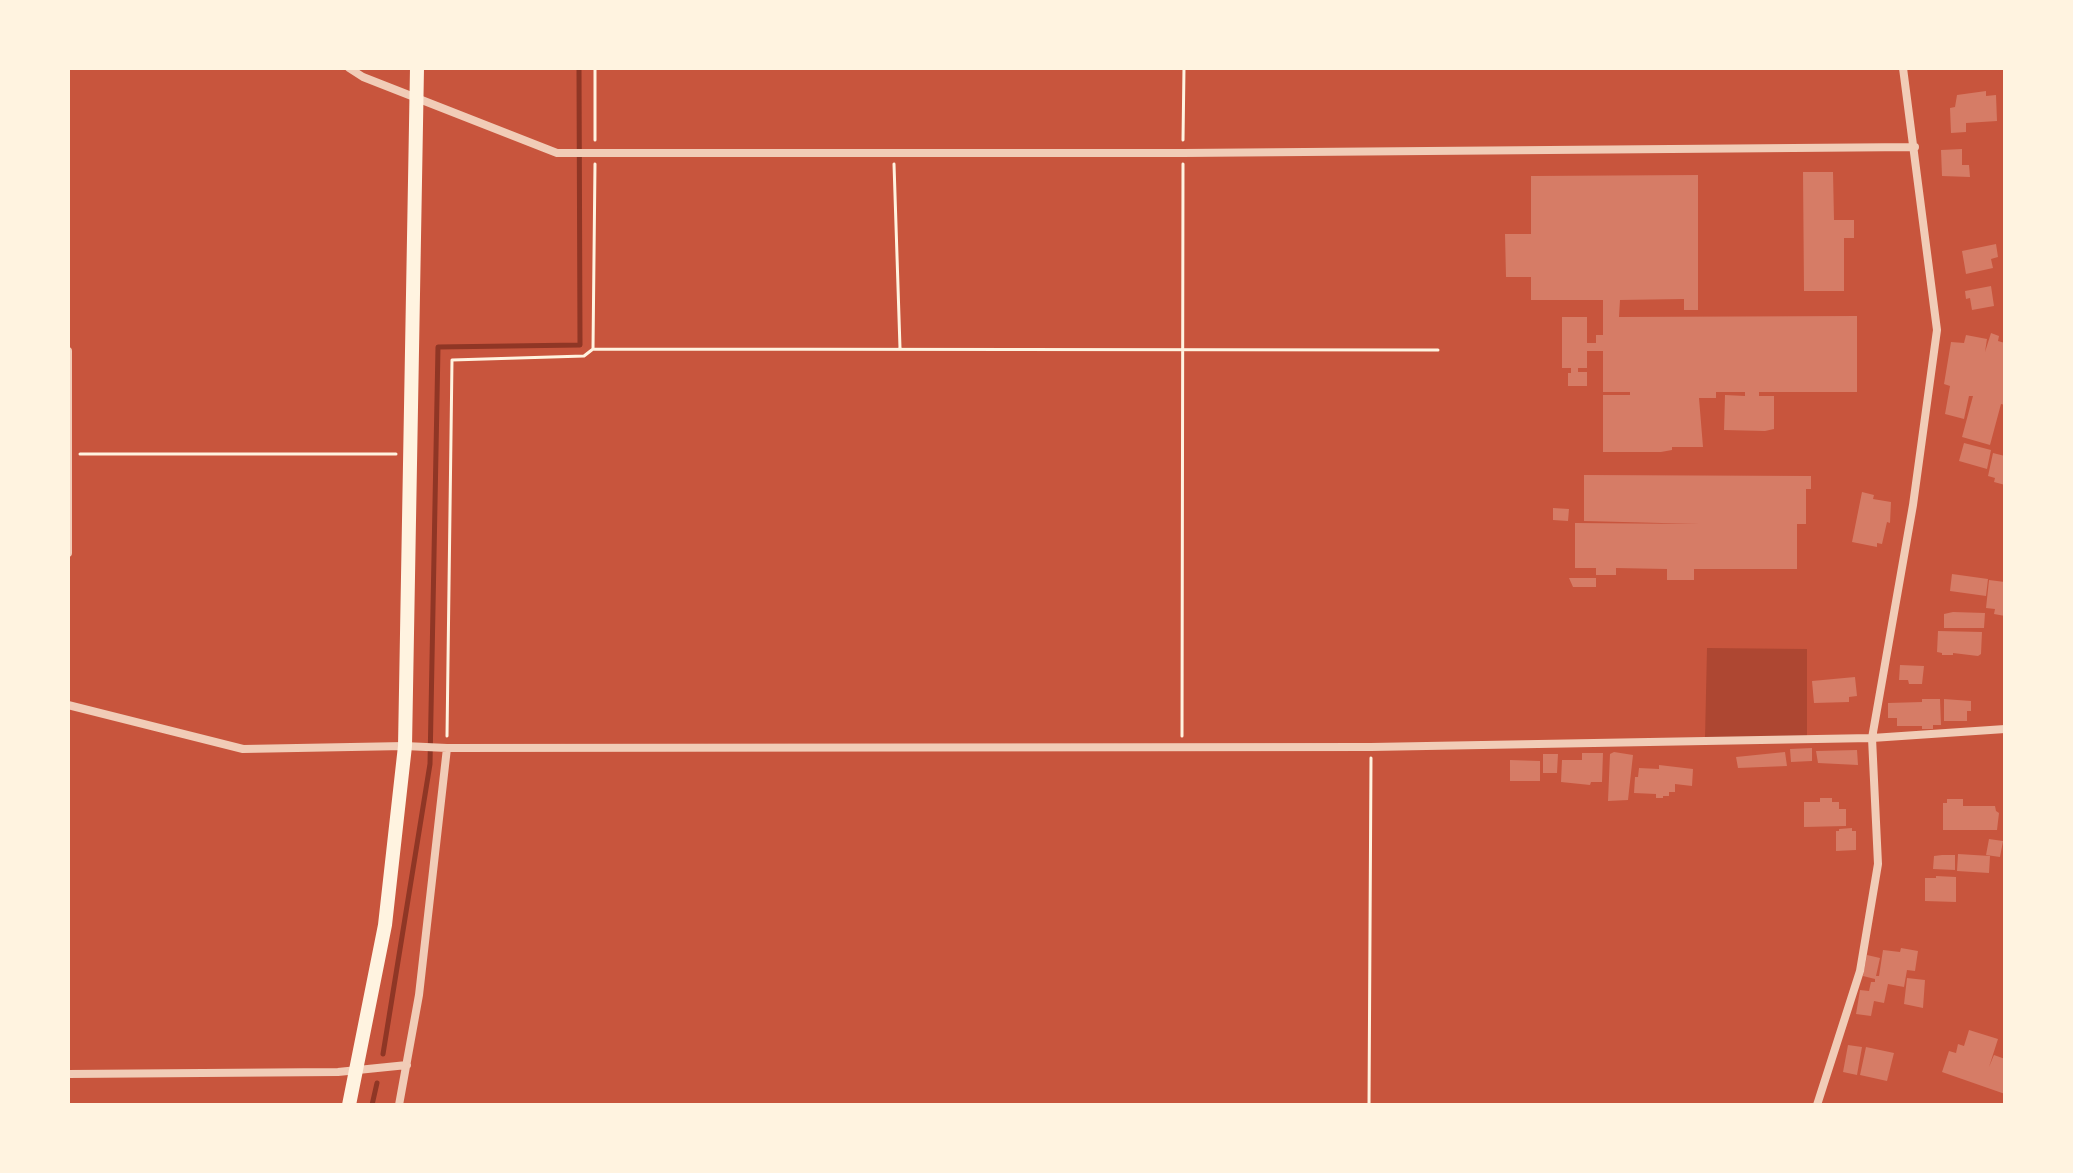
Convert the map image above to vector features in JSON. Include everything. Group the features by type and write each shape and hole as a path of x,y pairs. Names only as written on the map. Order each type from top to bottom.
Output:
{"main road":[{"path":"349,1105 385,925 407,746 417,68"}],"street":[{"path":"349,68 557,153 1183,153 1915,147"},
{"path":"1817,1105 1860,971 1878,864 1872,738 1913,505 1937,330 1903,68"},
{"path":"68,351 68,553"},
{"path":"68,705 243,749 407,746 1371,747 1872,738 2005,729"},
{"path":"399,1105 419,995 447,748"},
{"path":"68,1074 357,1071 407,1065"}],"path":[{"path":"593,349 595,68"},
{"path":"1182,748 1184,68"},
{"path":"893,152 900,349"},
{"path":"447,748 452,360 584,356 593,349 1438,350"},
{"path":"70,454 409,454"},
{"path":"1369,1105 1371,747"}],"shaded area":[{"path":"1707,648 1807,649 1807,737 1705,739"}],"building":[{"path":"1986,91 1986,96 1996,95 1997,121 1966,123 1966,132 1951,133 1950,108 1955,107 1957,95"},
{"path":"1962,149 1962,165 1969,165 1970,177 1942,176 1941,150"},
{"path":"1803,172 1833,172 1834,220 1854,220 1854,238 1844,238 1844,291 1804,291"},
{"path":"1698,175 1698,310 1684,310 1684,299 1620,300 1619,317 1857,316 1857,392 1759,392 1759,396 1774,396 1774,429 1765,431 1724,430 1725,395 1745,396 1745,392 1716,392 1716,398 1699,398 1703,447 1672,447 1672,450 1661,452 1603,452 1603,395 1630,395 1630,392 1603,392 1603,351 1587,351 1587,368 1578,368 1578,372 1587,372 1587,386 1568,386 1571,368 1562,368 1562,317 1587,317 1587,343 1596,343 1596,335 1603,335 1603,300 1531,300 1531,277 1506,277 1505,234 1531,234 1531,176"},
{"path":"1996,244 1998,257 1991,259 1993,268 1966,274 1962,251"},
{"path":"1991,286 1994,306 1972,310 1965,291"},
{"path":"1991,333 1999,336 1998,341 2005,343 2005,405 2001,404 1990,445 1962,437 1973,396 1969,396 1964,419 1945,414 1950,386 1944,384 1951,342 1964,343 1966,335 1987,339 1985,352"},
{"path":"1964,443 1991,450 1987,469 1959,461"},
{"path":"1993,453 2005,456 2005,485 1994,482 1995,478 1988,476"},
{"path":"1584,475 1811,476 1811,489 1806,489 1806,524 1797,524 1797,569 1694,569 1694,580 1667,580 1667,569 1616,568 1616,575 1596,575 1596,568 1575,568 1575,523 1700,524 1584,521"},
{"path":"1862,492 1874,495 1873,499 1891,502 1890,523 1887,522 1882,544 1877,543 1877,547 1852,542"},
{"path":"1553,508 1569,509 1568,521 1553,520"},
{"path":"1952,574 1988,579 1986,596 1950,591"},
{"path":"1569,578 1596,578 1596,587 1573,587"},
{"path":"1989,580 2005,582 2005,616 1994,614 1995,609 1986,608"},
{"path":"1985,613 1984,628 1944,628 1944,614"},
{"path":"1938,631 1982,632 1981,654 1942,655 1937,652"},
{"path":"1900,665 1924,666 1922,684 1899,680"},
{"path":"1855,677 1857,696 1849,697 1849,702 1814,703 1812,681"},
{"path":"1922,699 1940,699 1941,725 1933,725 1933,729 1897,726 1897,718 1888,718 1888,703 1922,702"},
{"path":"1944,699 1971,701 1967,721 1944,721"},
{"path":"1812,748 1812,761 1791,762 1790,749"},
{"path":"1857,750 1858,765 1818,763 1816,751"},
{"path":"1785,752 1787,766 1738,768 1736,757"},
{"path":"1582,753 1603,753 1602,782 1591,782 1590,785 1561,782 1562,760 1582,760"},
{"path":"1543,754 1558,754 1557,773 1543,773"},
{"path":"1610,754 1633,755 1628,800 1608,801"},
{"path":"1510,760 1540,761 1540,781 1510,781"},
{"path":"1659,765 1693,769 1692,786 1675,784 1675,792 1669,792 1669,796 1663,798 1656,798 1656,794 1634,793 1639,768 1659,769"},
{"path":"1820,798 1832,798 1832,802 1839,802 1839,809 1846,809 1846,826 1804,827 1804,802 1820,802"},
{"path":"1947,799 1963,799 1963,806 1995,806 1999,813 1997,830 1943,830 1943,803 1947,803"},
{"path":"1852,828 1856,831 1856,850 1836,851 1836,831"},
{"path":"1989,839 2003,841 2000,857 1986,855"},
{"path":"1958,854 1990,856 1989,873 1957,871"},
{"path":"1955,855 1955,870 1933,869 1934,856"},
{"path":"1956,877 1956,902 1925,901 1925,878"},
{"path":"1901,948 1918,951 1915,971 1907,970 1904,987 1888,984 1884,1003 1874,1001 1871,1016 1856,1014 1860,990 1869,991 1871,982 1875,982 1875,979 1863,976 1867,955 1880,958 1876,976 1879,976 1883,950 1900,952"},
{"path":"1907,978 1925,980 1923,1008 1904,1004"},
{"path":"1969,1030 1998,1039 1989,1067 1994,1055 2005,1059 2005,1094 1942,1072 1949,1051 1956,1053 1958,1044 1964,1046"},
{"path":"1848,1045 1862,1047 1857,1075 1843,1072"},
{"path":"1866,1047 1894,1053 1887,1081 1860,1075"}],"waterway":[{"path":"383,1054 430,764 438,347 580,345 579,68"},
{"path":"372,1105 377,1083"}]}
